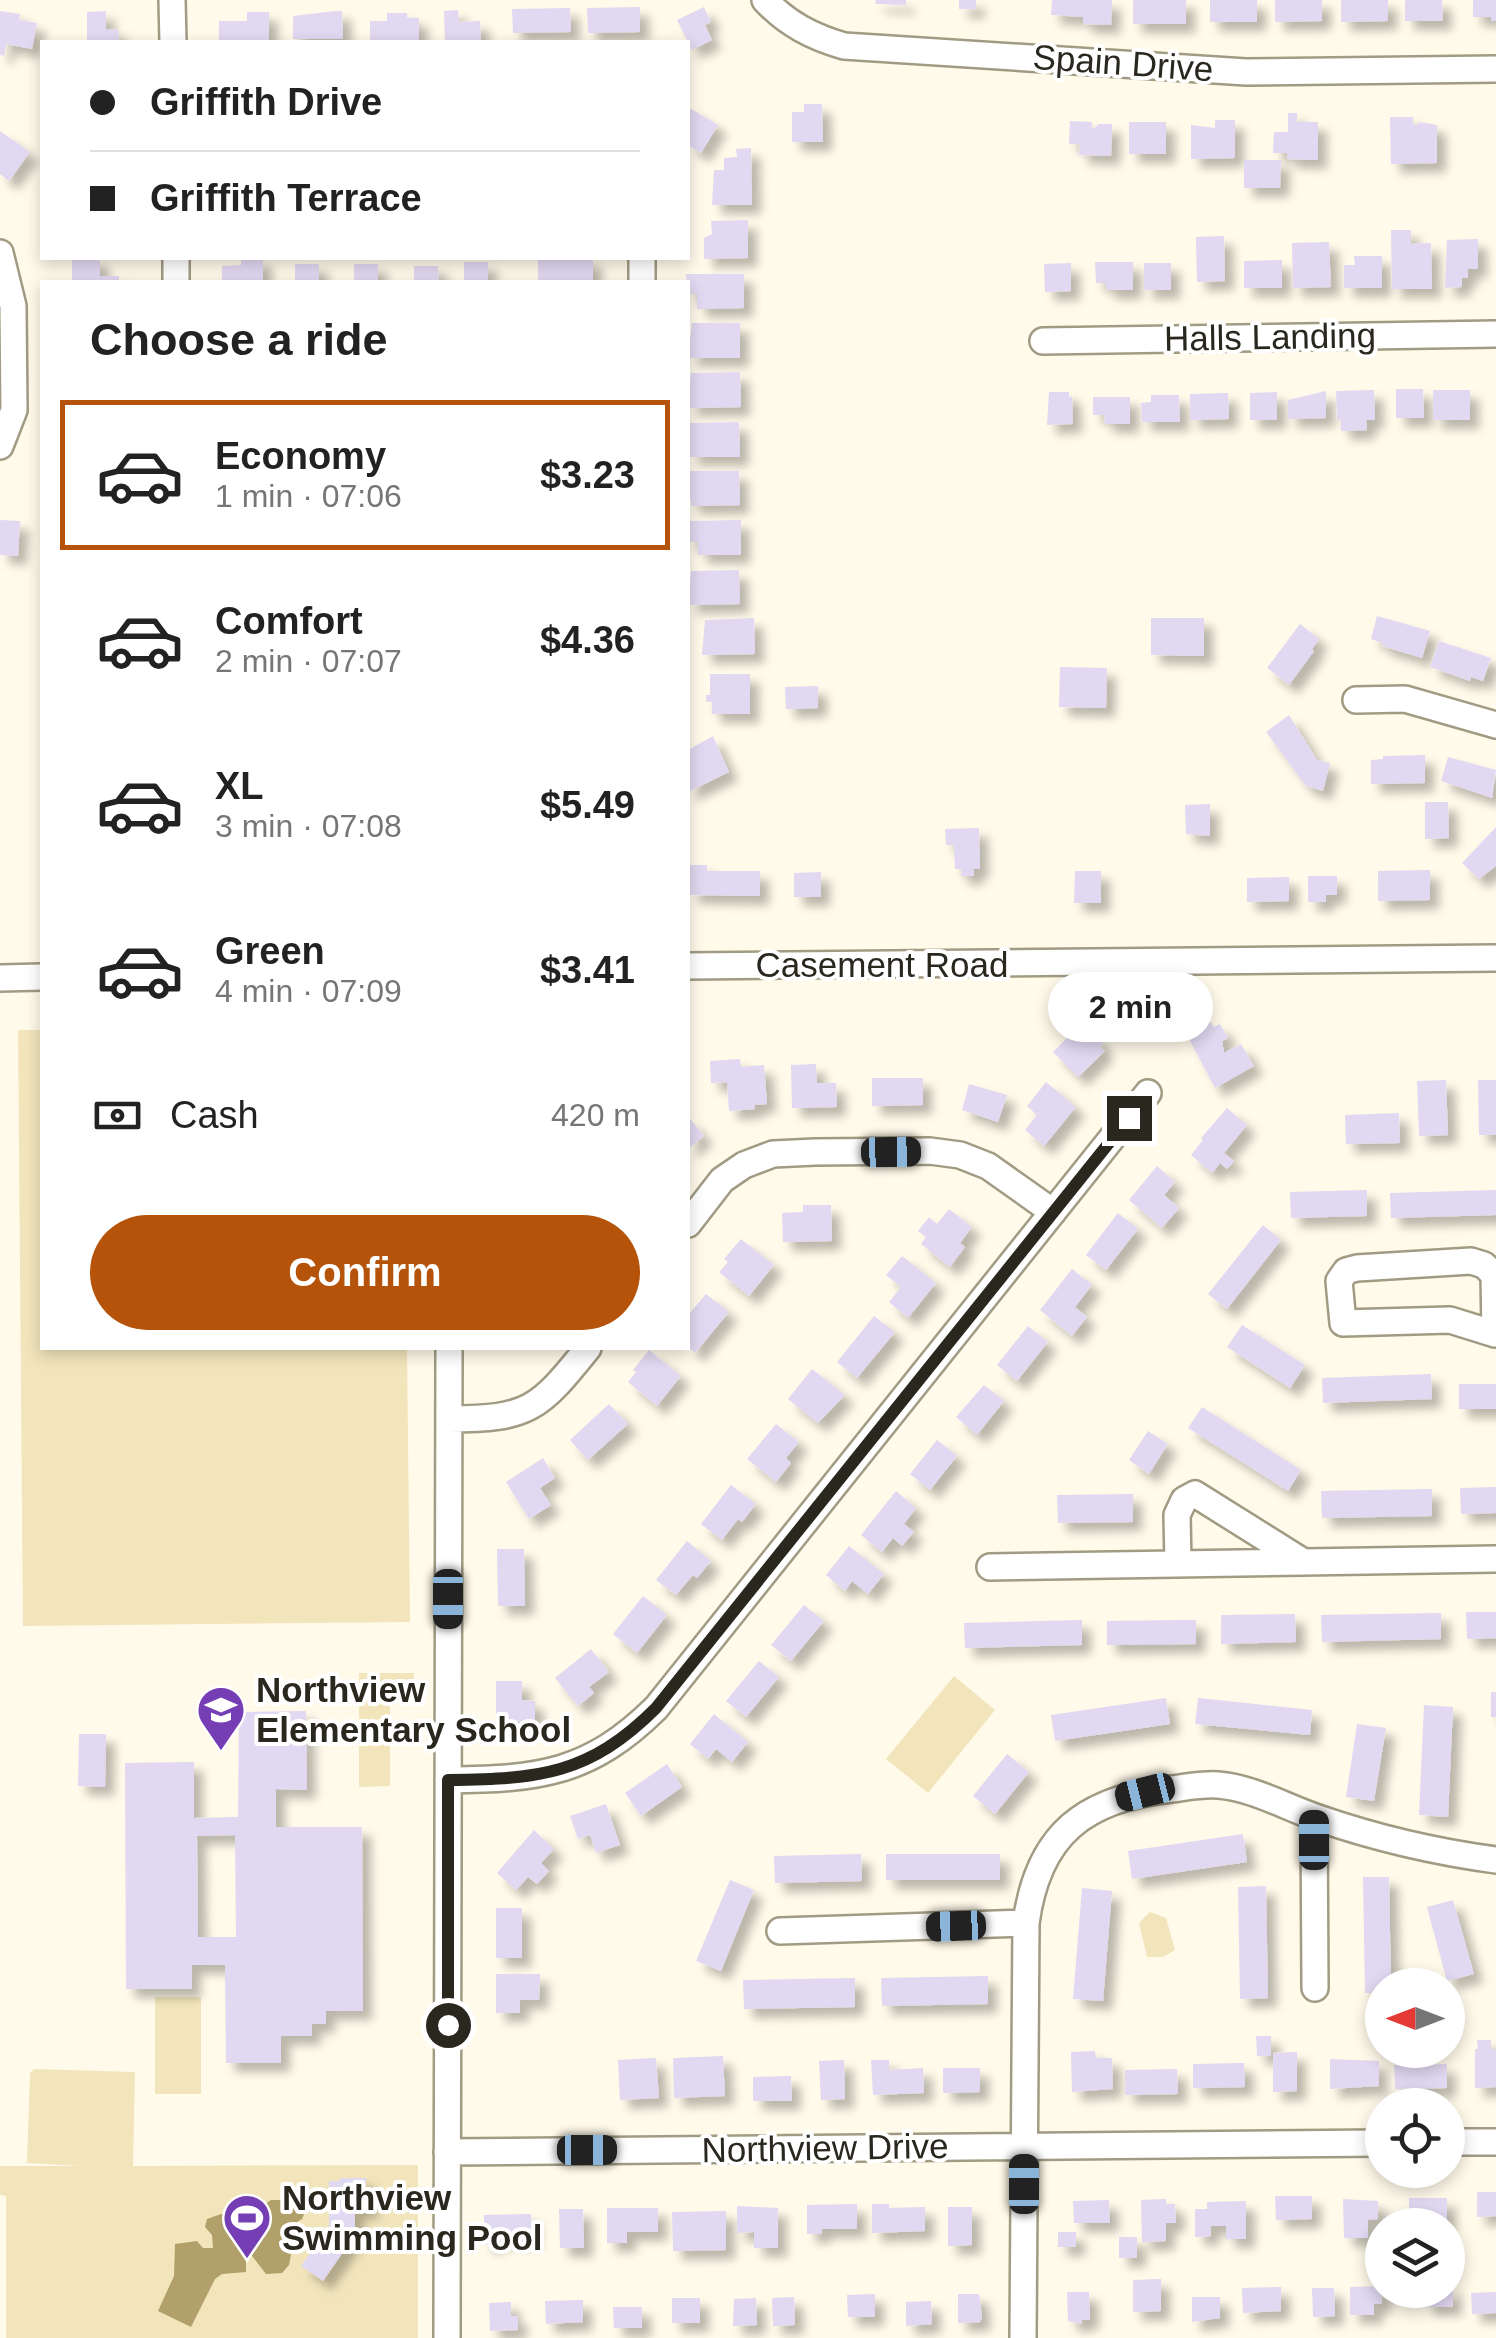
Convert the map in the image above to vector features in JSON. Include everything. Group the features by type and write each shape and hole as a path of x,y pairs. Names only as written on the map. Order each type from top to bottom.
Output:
{"street":[{"path":"172,0 173,40"},
{"name":"Spain Drive","path":"765,0 777,13 816,38 844,46 1246,72 1496,70"},
{"path":"0,254 13,306 14,410 0,446"},
{"name":"Halls Landing","path":"1043,341 1496,334"},
{"path":"1356,700 1405,699 1496,724"},
{"name":"Casement Road","path":"690,966 1496,958"},
{"path":"0,978 40,978"},
{"path":"448,1780 496,1779 565,1769 602,1753 630,1734 656,1708 1148,1093"},
{"path":"690,1221 722,1180 744,1165 773,1154 815,1152 930,1151 960,1155 988,1166 1053,1212"},
{"path":"1471,1261 1484,1265 1494,1275 1496,1334 1450,1320 1343,1322 1339,1281 1346,1271 1357,1268 1471,1261"},
{"path":"446,2338 449,1350"},
{"path":"449,1418 496,1418 523,1411 548,1394 586,1350"},
{"path":"1178,1563 1178,1515 1184,1500 1195,1494 1302,1561"},
{"path":"990,1567 1496,1558"},
{"path":"1023,2338 1026,1924 1030,1894 1049,1850 1066,1831 1090,1812 1120,1798 1216,1785 1246,1790 1314,1817 1437,1850 1496,1860"},
{"path":"1314,1817 1316,1988"},
{"path":"780,1931 1026,1924"},
{"name":"Northview Drive","path":"447,2152 1365,2142"},
{"path":"1465,2142 1496,2142"}],"shaded area":[{"path":"18,1030 40,1030 40,1350 407,1350 410,1622 23,1626"},
{"path":"359,1673 414,1673 414,1701 390,1701 390,1786 359,1787"},
{"path":"954,1676 995,1710 928,1793 886,1759"},
{"path":"1150,1912 1166,1918 1175,1950 1163,1957 1147,1957 1139,1923"},
{"path":"155,1997 201,1997 201,2094 155,2094"},
{"path":"34,2069 135,2072 133,2166 418,2165 418,2338 6,2338 6,2196 0,2195 0,2166 80,2166 27,2163 30,2073"},
{"path":"288,2195 298,2200 305,2212 297,2222 289,2265 282,2273 266,2274 246,2248 246,2272 222,2274 215,2279 191,2327 158,2311 174,2276 175,2244 197,2241 203,2248 213,2248 212,2235 205,2227 207,2219 221,2214 245,2218 271,2200 282,2200"}],"building":[{"path":"876,0 906,0 906,5 875,4"},
{"path":"959,0 976,0 976,9 959,9"},
{"path":"1052,0 1112,0 1111,25 1083,24 1083,17 1051,15"},
{"path":"1133,0 1186,0 1186,24 1133,24"},
{"path":"1210,0 1257,0 1257,22 1210,22"},
{"path":"1275,0 1322,0 1322,21 1275,22"},
{"path":"1341,0 1388,0 1388,21 1341,22"},
{"path":"1405,0 1442,0 1443,21 1405,21"},
{"path":"1473,0 1496,0 1496,21 1491,21 1491,17 1473,17"},
{"path":"640,7 640,32 588,33 587,8"},
{"path":"704,7 711,22 705,25 712,40 692,50 677,20"},
{"path":"570,8 571,32 513,33 512,9"},
{"path":"458,10 459,22 480,21 481,40 445,40 444,11"},
{"path":"0,11 20,14 19,20 37,23 32,49 6,44 4,56 0,55"},
{"path":"106,11 106,30 118,29 119,40 87,40 87,12"},
{"path":"342,11 343,39 293,39 293,16"},
{"path":"247,12 269,12 269,40 219,40 219,21 247,21"},
{"path":"387,13 407,13 407,18 419,18 419,40 370,40 370,21 387,21"},
{"path":"804,104 822,104 823,142 792,142 792,112 804,112"},
{"path":"690,108 718,125 701,153 690,146"},
{"path":"1288,113 1297,113 1297,122 1318,122 1318,160 1287,159 1287,153 1273,153 1274,132 1288,132"},
{"path":"1390,117 1413,117 1413,125 1437,125 1437,163 1391,164"},
{"path":"1215,120 1235,120 1235,158 1191,159 1191,125 1215,128"},
{"path":"1070,121 1092,122 1092,130 1099,124 1112,124 1111,156 1079,155 1080,144 1069,144"},
{"path":"1129,122 1166,122 1166,154 1129,154"},
{"path":"0,131 30,152 9,181 0,174"},
{"path":"751,148 752,205 712,205 714,170 724,170 724,158 737,157 736,149"},
{"path":"1244,160 1281,160 1280,188 1244,188"},
{"path":"748,220 748,258 704,259 704,238 712,234 711,221"},
{"path":"1391,230 1411,230 1411,244 1431,243 1432,289 1392,289"},
{"path":"1224,236 1225,281 1197,282 1196,237"},
{"path":"1478,239 1478,269 1468,269 1462,287 1445,288 1447,240"},
{"path":"1329,242 1331,287 1293,288 1292,243"},
{"path":"1354,256 1382,256 1382,288 1344,288 1344,265 1355,265"},
{"path":"72,260 100,260 100,276 119,276 119,280 72,280"},
{"path":"241,260 263,260 263,280 222,280 222,266 241,265"},
{"path":"538,260 593,260 593,280 538,280"},
{"path":"1282,260 1282,288 1244,288 1244,261"},
{"path":"464,262 488,262 488,280 464,280"},
{"path":"1095,262 1133,262 1133,290 1106,290 1106,283 1096,283"},
{"path":"1071,263 1071,291 1045,292 1044,264"},
{"path":"1144,263 1171,263 1171,290 1144,290"},
{"path":"295,264 319,264 319,280 295,280"},
{"path":"354,264 378,264 378,280 354,280"},
{"path":"414,266 438,266 439,280 414,280"},
{"path":"686,274 744,274 744,308 697,309 697,294 690,294 690,280"},
{"path":"692,323 740,323 740,358 690,358"},
{"path":"740,372 741,407 690,408 691,373"},
{"path":"1396,389 1423,389 1424,418 1396,418"},
{"path":"1374,390 1375,420 1366,420 1367,430 1341,431 1336,391"},
{"path":"1433,390 1470,390 1470,420 1433,420"},
{"path":"1326,391 1326,418 1288,419 1288,400"},
{"path":"1049,392 1069,392 1073,424 1047,425"},
{"path":"1277,392 1277,420 1250,420 1250,393"},
{"path":"1228,393 1229,419 1190,420 1190,394"},
{"path":"1151,395 1179,395 1180,422 1142,422 1141,403 1151,402"},
{"path":"1093,397 1130,397 1130,424 1105,424 1104,415 1093,415"},
{"path":"739,422 740,457 690,457 690,423"},
{"path":"690,471 739,471 740,505 691,506"},
{"path":"0,520 20,521 18,556 0,555"},
{"path":"741,520 741,555 698,555 698,542 690,542 690,521"},
{"path":"739,570 740,604 690,605 691,571"},
{"path":"1377,616 1430,631 1422,658 1371,639"},
{"path":"754,618 755,654 702,655 705,620"},
{"path":"1151,618 1204,618 1204,656 1151,655"},
{"path":"1300,624 1319,639 1289,685 1267,668"},
{"path":"1439,641 1491,658 1483,681 1471,677 1470,681 1430,667"},
{"path":"1060,667 1107,668 1106,708 1059,707"},
{"path":"710,674 750,674 750,714 712,714 712,702 706,702"},
{"path":"818,686 818,708 786,709 785,687"},
{"path":"1289,715 1317,760 1330,763 1323,791 1306,786 1266,732"},
{"path":"713,736 729,772 690,791 690,749"},
{"path":"1425,755 1425,783 1371,784 1371,760"},
{"path":"1448,757 1496,770 1492,798 1441,781"},
{"path":"1425,802 1448,802 1449,838 1425,839"},
{"path":"1210,804 1210,836 1186,834 1185,805"},
{"path":"1496,827 1496,866 1479,879 1462,863"},
{"path":"979,828 980,869 973,869 974,876 961,876 961,869 955,869 954,845 946,845 945,829"},
{"path":"690,865 707,865 707,871 760,871 760,896 690,895"},
{"path":"1430,870 1430,900 1378,901 1378,871"},
{"path":"1075,871 1101,871 1101,903 1074,903"},
{"path":"821,872 821,897 794,897 794,873"},
{"path":"1308,876 1337,876 1337,895 1326,895 1326,902 1308,902"},
{"path":"1289,877 1289,901 1247,902 1247,878"},
{"path":"1211,1022 1214,1027 1220,1024 1228,1038 1222,1041 1224,1053 1241,1044 1254,1066 1215,1088 1187,1035"},
{"path":"1072,1033 1080,1041 1094,1034 1105,1051 1078,1077 1053,1052"},
{"path":"740,1059 741,1067 764,1065 767,1104 729,1111 727,1082 711,1083 710,1061"},
{"path":"816,1064 817,1083 836,1083 837,1107 792,1108 791,1065"},
{"path":"872,1078 923,1078 923,1105 872,1106"},
{"path":"1446,1080 1448,1135 1419,1136 1417,1081"},
{"path":"1478,1080 1496,1080 1496,1135 1479,1135"},
{"path":"1046,1082 1076,1107 1044,1146 1025,1130 1037,1115 1027,1106"},
{"path":"969,1084 1007,1095 998,1122 962,1110"},
{"path":"1227,1108 1247,1125 1224,1153 1234,1161 1227,1169 1220,1163 1212,1173 1191,1155"},
{"path":"1399,1113 1400,1143 1346,1144 1345,1115"},
{"path":"690,1118 704,1136 690,1147"},
{"path":"1157,1166 1175,1182 1164,1195 1179,1208 1162,1228 1129,1200"},
{"path":"1367,1190 1367,1216 1291,1218 1290,1192"},
{"path":"1496,1190 1496,1215 1391,1218 1390,1193"},
{"path":"803,1205 831,1205 832,1241 783,1242 782,1213 803,1212"},
{"path":"949,1209 972,1227 960,1243 965,1247 950,1267 921,1244 926,1237 918,1231 929,1217 937,1224"},
{"path":"1118,1213 1138,1229 1106,1270 1086,1255"},
{"path":"1263,1225 1281,1240 1227,1309 1208,1294"},
{"path":"741,1239 774,1265 749,1296 719,1272 728,1262 724,1259"},
{"path":"902,1256 936,1283 908,1318 889,1302 901,1287 886,1275"},
{"path":"1072,1269 1092,1285 1075,1307 1087,1317 1072,1336 1040,1310"},
{"path":"706,1294 729,1312 695,1353 690,1349 690,1313"},
{"path":"874,1316 895,1332 857,1378 837,1362"},
{"path":"1242,1325 1305,1365 1290,1388 1227,1347"},
{"path":"1028,1326 1048,1342 1017,1381 997,1365"},
{"path":"649,1350 681,1376 657,1406 628,1382"},
{"path":"812,1369 845,1395 818,1423 788,1399"},
{"path":"1431,1374 1432,1399 1323,1403 1322,1378"},
{"path":"1459,1384 1496,1384 1496,1409 1459,1409"},
{"path":"984,1385 1004,1401 977,1435 956,1417"},
{"path":"609,1404 628,1424 588,1460 570,1440"},
{"path":"1202,1407 1301,1470 1288,1491 1188,1428"},
{"path":"776,1424 799,1442 786,1458 791,1463 776,1482 747,1459"},
{"path":"1148,1431 1168,1444 1149,1474 1129,1460"},
{"path":"937,1440 957,1456 930,1490 910,1474"},
{"path":"543,1458 555,1478 540,1488 551,1505 529,1519 506,1482"},
{"path":"731,1485 756,1504 722,1540 701,1524"},
{"path":"1496,1487 1496,1513 1461,1514 1460,1488"},
{"path":"1432,1489 1432,1516 1322,1518 1321,1491"},
{"path":"896,1491 916,1508 904,1524 914,1532 902,1546 893,1538 882,1552 861,1535"},
{"path":"1133,1494 1133,1522 1058,1523 1057,1495"},
{"path":"687,1541 711,1561 676,1595 656,1580"},
{"path":"849,1546 884,1574 868,1594 852,1581 845,1591 826,1575"},
{"path":"497,1549 524,1549 525,1606 498,1606"},
{"path":"643,1596 667,1615 637,1653 613,1634"},
{"path":"804,1605 824,1621 791,1661 771,1645"},
{"path":"1466,1612 1496,1612 1496,1638 1467,1639"},
{"path":"1441,1613 1441,1639 1322,1642 1321,1615"},
{"path":"1295,1614 1296,1642 1221,1644 1221,1615"},
{"path":"1082,1620 1082,1645 965,1648 964,1623"},
{"path":"1196,1620 1196,1644 1107,1645 1107,1621"},
{"path":"591,1649 609,1672 589,1687 594,1693 578,1706 555,1678"},
{"path":"759,1661 779,1677 746,1717 726,1701"},
{"path":"496,1681 522,1681 522,1700 535,1701 535,1722 496,1722"},
{"path":"1491,1692 1496,1692 1496,1717 1491,1717"},
{"path":"1166,1698 1170,1724 1055,1741 1051,1715"},
{"path":"1198,1698 1312,1710 1310,1735 1195,1724"},
{"path":"1424,1705 1453,1707 1448,1817 1419,1815"},
{"path":"306,1711 307,1790 276,1789 276,1827 362,1827 363,2011 326,2011 326,2024 312,2024 312,2036 281,2036 281,2063 226,2063 225,1965 192,1965 192,1989 126,1989 125,1763 194,1762 194,1818 238,1817 239,1712","holes":["235,1835 236,1937 198,1937 197,1836"]},
{"path":"714,1714 748,1742 732,1762 716,1749 708,1759 690,1744"},
{"path":"1357,1724 1386,1728 1374,1801 1346,1797"},
{"path":"79,1734 106,1734 105,1787 78,1786"},
{"path":"1007,1754 1029,1772 995,1814 973,1796"},
{"path":"667,1764 682,1787 641,1816 625,1793"},
{"path":"606,1804 620,1845 596,1853 590,1835 578,1839 570,1816"},
{"path":"534,1830 554,1849 541,1863 549,1871 537,1884 528,1877 516,1890 497,1873"},
{"path":"1243,1834 1247,1862 1132,1879 1128,1851"},
{"path":"861,1854 862,1881 775,1883 774,1856"},
{"path":"886,1854 1000,1854 1000,1880 886,1880"},
{"path":"1363,1877 1389,1877 1391,1968 1365,1968 1365,1993"},
{"path":"730,1880 754,1890 721,1971 696,1961"},
{"path":"1266,1886 1268,1998 1240,1999 1238,1887"},
{"path":"1082,1888 1112,1891 1103,2001 1073,1999"},
{"path":"1453,1900 1474,1974 1465,1976 1465,1968 1443,1968 1427,1907"},
{"path":"496,1908 522,1908 522,1958 496,1958"},
{"path":"496,1974 540,1974 539,2000 520,2000 520,2013 496,2013"},
{"path":"988,1976 988,2004 882,2006 881,1978"},
{"path":"855,1978 855,2007 744,2009 743,1980"},
{"path":"1256,2036 1271,2036 1271,2056 1257,2056"},
{"path":"1477,2040 1491,2040 1491,2049 1496,2049 1496,2087 1475,2088"},
{"path":"1095,2051 1096,2058 1112,2058 1113,2089 1072,2092 1071,2052"},
{"path":"1297,2052 1297,2091 1273,2092 1273,2053"},
{"path":"723,2056 725,2096 674,2098 673,2058"},
{"path":"656,2058 659,2098 620,2100 618,2060"},
{"path":"1330,2059 1365,2060 1365,2068 1379,2068 1379,2086 1330,2089"},
{"path":"844,2060 845,2099 821,2100 819,2061"},
{"path":"871,2060 889,2060 889,2070 923,2068 924,2093 873,2095"},
{"path":"1244,2063 1245,2087 1193,2088 1193,2064"},
{"path":"943,2068 980,2068 980,2092 943,2093"},
{"path":"1394,2068 1447,2068 1447,2088 1395,2088"},
{"path":"1177,2069 1178,2094 1125,2095 1125,2070"},
{"path":"791,2076 792,2101 753,2101 753,2077"},
{"path":"366,2178 370,2210 355,2210 355,2235 323,2281 301,2266 329,2227 329,2181"},
{"path":"1477,2192 1496,2192 1496,2216 1477,2217"},
{"path":"1275,2196 1312,2196 1312,2219 1276,2220"},
{"path":"1409,2198 1447,2198 1447,2208 1409,2208"},
{"path":"1166,2199 1166,2204 1175,2204 1176,2223 1166,2223 1166,2241 1142,2242 1141,2200"},
{"path":"1343,2199 1378,2201 1378,2208 1365,2208 1365,2238 1344,2238"},
{"path":"1109,2200 1110,2223 1074,2223 1073,2201"},
{"path":"1246,2201 1246,2239 1226,2239 1226,2226 1210,2226 1211,2236 1195,2237 1195,2209 1207,2209 1207,2202"},
{"path":"857,2204 857,2229 822,2229 822,2234 807,2234 807,2205"},
{"path":"872,2204 889,2204 889,2208 925,2207 925,2231 872,2233"},
{"path":"737,2206 778,2208 778,2248 754,2248 754,2232 737,2233"},
{"path":"948,2207 972,2207 972,2245 948,2246"},
{"path":"607,2208 658,2208 658,2232 627,2232 627,2243 607,2243"},
{"path":"559,2209 583,2209 584,2248 560,2248"},
{"path":"726,2211 726,2250 673,2251 672,2212"},
{"path":"531,2214 532,2239 495,2239 495,2244 484,2244 484,2215"},
{"path":"1058,2232 1076,2232 1076,2247 1058,2247"},
{"path":"1119,2237 1137,2237 1137,2258 1119,2258"},
{"path":"1161,2279 1161,2311 1133,2312 1133,2280"},
{"path":"1281,2287 1281,2311 1243,2313 1242,2288"},
{"path":"1350,2287 1365,2287 1365,2308 1374,2308 1374,2315 1350,2315"},
{"path":"1312,2288 1334,2288 1335,2316 1313,2317"},
{"path":"1067,2292 1089,2292 1090,2320 1082,2320 1082,2324 1068,2321"},
{"path":"1496,2292 1496,2313 1472,2314 1471,2293"},
{"path":"875,2294 875,2317 848,2317 847,2295"},
{"path":"958,2294 979,2294 980,2322 958,2323"},
{"path":"794,2297 795,2325 773,2326 772,2298"},
{"path":"1192,2297 1220,2297 1220,2318 1192,2322"},
{"path":"672,2298 700,2298 700,2323 672,2323"},
{"path":"756,2298 757,2325 733,2326 734,2299"},
{"path":"583,2300 583,2322 546,2324 545,2301"},
{"path":"931,2301 932,2324 906,2326 906,2302"},
{"path":"511,2302 511,2316 518,2316 518,2330 490,2331 489,2303"},
{"path":"613,2307 642,2307 642,2328 614,2328"}],"place":[{"name":"Northview Elementary School","path":"221,1752"},
{"name":"Northview Swimming Pool","path":"247,2260"}],"route":[{"path":"448,2025 448,1780 529,1776 565,1769 602,1753 630,1734 656,1708 1129,1118"}]}
